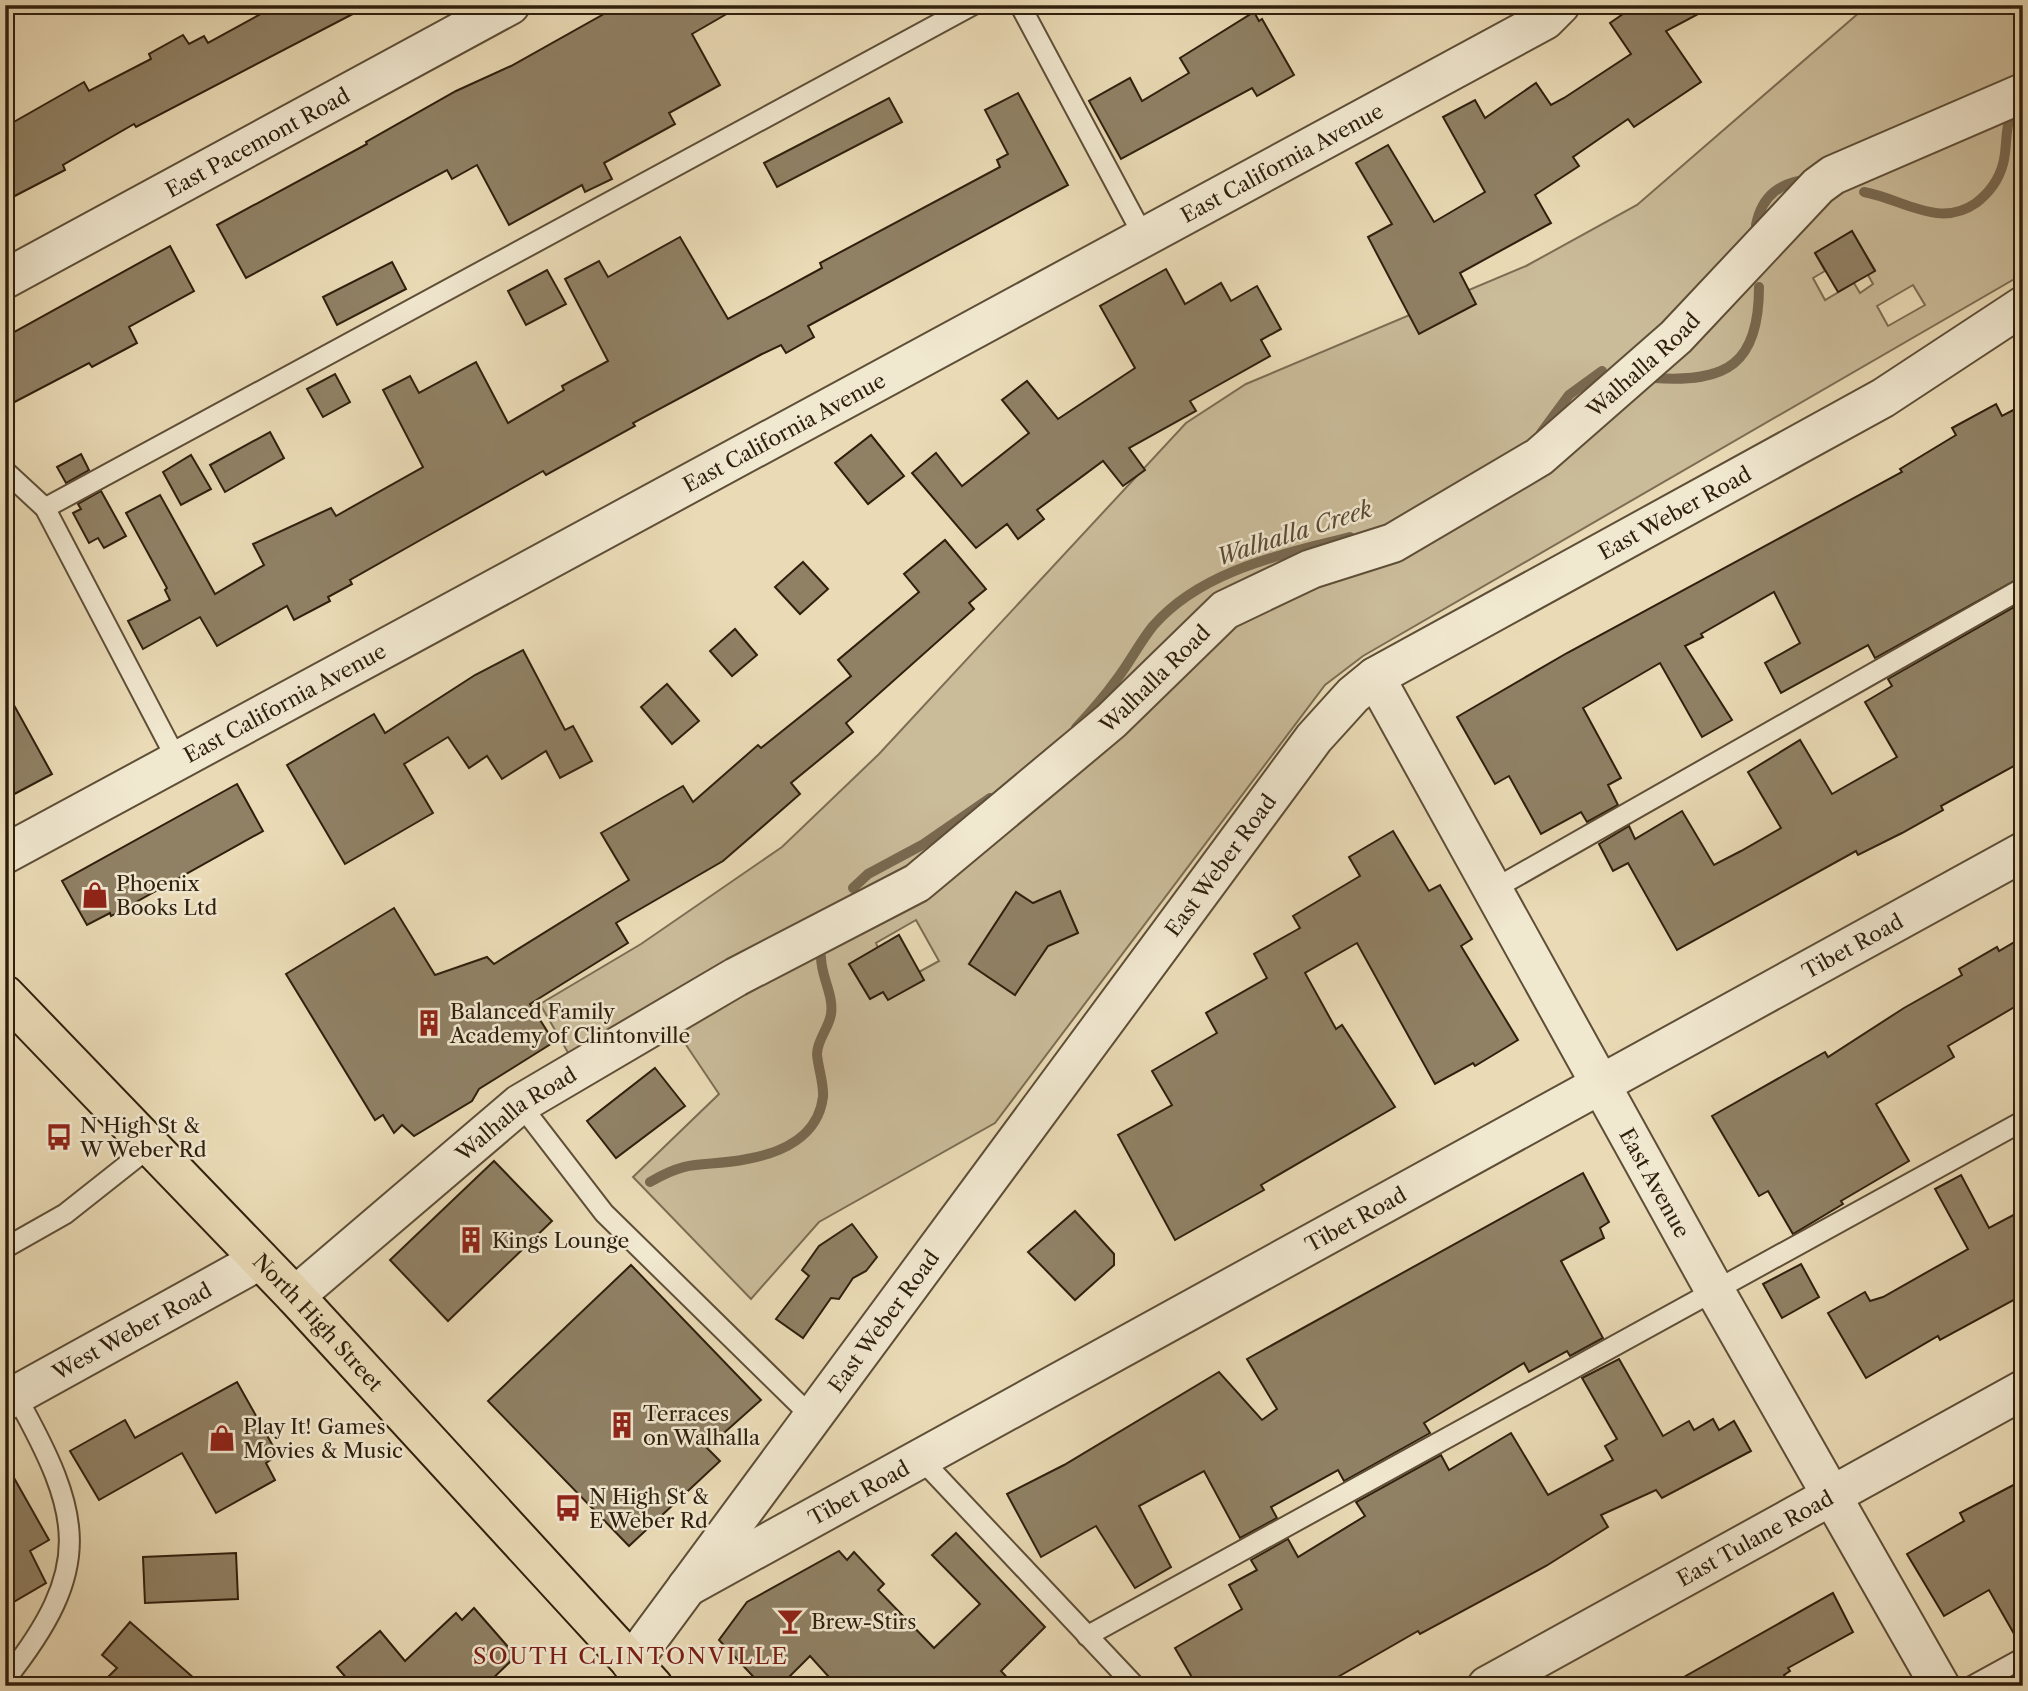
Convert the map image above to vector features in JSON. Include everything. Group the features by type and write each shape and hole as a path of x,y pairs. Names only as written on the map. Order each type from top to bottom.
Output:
{"main road":[{"name":"North High Street","path":"6,999 295,1296 642,1675"}],"street":[{"name":"East Pacemont Road","path":"5,279 510,5"},
{"name":"East California Avenue","path":"5,854 1545,20 1560,5"},
{"name":"Walhalla Road","path":"295,1296 520,1104 736,978 917,883 1111,721 1226,610 1311,569 1393,543 1539,457 1676,337 1810,194 1833,175 2023,93"},
{"name":"East Weber Road","path":"642,1675 687,1587 1314,738 1360,687 1883,398 2023,306"},
{"name":"East Avenue","path":"1375,677 1715,1290 1940,1686"},
{"name":"Tibet Road","path":"687,1587 2023,852"},
{"name":"West Weber Road","path":"10,1399 260,1260"},
{"name":"East Tulane Road","path":"1488,1686 2023,1390"}],"lane":[{"path":"46,508 972,5"},
{"path":"1020,5 1144,237"},
{"path":"5,471 46,508 177,761"},
{"path":"1494,889 2023,589"},
{"path":"520,1104 604,1213 813,1418"},
{"path":"1087,1636 2023,1121"},
{"path":"5,1248 65,1214 151,1146"},
{"path":"6,1683 48,1622 62,1591 69,1561 68,1518 57,1478 10,1399"},
{"path":"921,1459 1135,1686"},
{"path":"1972,1686 2023,1658"}],"shaded area":[{"path":"1868,5 2023,5 2023,274 1363,656 1325,685 995,1123 819,1222 751,1299 633,1177 719,1094 668,1018 578,1070 540,1004 641,944 782,847 879,754 1186,423 1246,384 1526,266 1637,205","holes":["1852,232 1875,270 1868,275 1873,284 1860,293 1854,283 1825,300 1813,278 1825,271 1815,253","1913,285 1925,305 1888,326 1877,306","1060,892 1078,933 1048,946 1015,994 987,976","916,920 939,961 870,999 849,964 878,948 876,943"]}],"building":[{"path":"277,5 370,5 136,127 134,124 63,165 65,170 5,201 5,127 84,82 89,91 151,59 149,54 183,35 189,44 204,36 208,43"},
{"path":"620,5 742,5 692,34 720,85 669,113 675,124 604,163 612,179 585,192 582,185 509,225 477,165 452,179 447,170 246,278 217,225 367,144 366,142 456,91 511,66"},
{"path":"1636,5 1715,5 1666,31 1701,82 1634,127 1628,119 1573,157 1579,166 1535,195 1551,223 1460,273 1476,304 1419,334 1368,237 1392,224 1356,163 1388,145 1434,222 1485,192 1443,117 1475,100 1485,118 1536,83 1551,105 1564,98 1631,54 1610,23"},
{"path":"1254,12 1259,21 1262,19 1294,75 1257,96 1252,88 1121,159 1089,101 1130,78 1142,101 1189,73 1180,58"},
{"path":"1018,93 1068,185 808,326 814,337 786,353 781,345 762,354 633,423 635,426 546,475 543,471 350,580 352,584 328,597 330,601 294,620 287,606 217,646 200,617 143,649 128,621 170,600 165,590 167,588 126,513 160,495 215,594 264,565 253,544 331,508 336,516 423,467 383,390 410,376 419,393 476,362 508,423 564,390 562,386 608,361 565,279 599,261 608,277 680,237 728,319 822,268 820,263 1000,167 997,160 1008,154 985,110"},
{"path":"889,98 902,122 777,187 764,163"},
{"path":"1852,231 1875,271 1838,292 1815,253"},
{"path":"170,246 194,291 129,327 137,343 92,367 89,363 5,407 5,337"},
{"path":"392,262 406,289 337,325 323,297"},
{"path":"1166,269 1185,304 1221,283 1231,301 1257,286 1281,329 1261,340 1270,356 1190,401 1196,411 1129,448 1145,470 1123,486 1103,461 1037,510 1044,519 1018,539 1007,524 976,548 912,473 936,453 962,486 1029,433 1002,400 1027,381 1058,419 1135,368 1100,306"},
{"path":"547,270 566,304 526,325 508,291"},
{"path":"335,374 350,402 323,417 307,389"},
{"path":"1996,404 2002,416 2023,405 2023,576 1875,658 1868,645 1781,693 1765,663 1800,643 1774,592 1685,646 1732,720 1702,737 1660,663 1583,708 1621,778 1608,785 1618,805 1587,822 1581,812 1541,834 1509,776 1495,784 1457,717 1567,653 1902,472 1900,469 1956,435 1952,428"},
{"path":"270,432 284,458 225,492 210,465"},
{"path":"871,435 904,476 868,504 835,463"},
{"path":"81,454 89,470 66,483 57,467"},
{"path":"191,455 211,489 181,505 163,472"},
{"path":"101,491 126,536 104,548 98,538 89,543 73,513 81,509 78,504"},
{"path":"945,540 986,589 969,603 974,609 846,723 853,732 791,783 800,794 723,861 616,923 628,943 530,1004 554,1042 479,1089 472,1101 414,1136 402,1125 394,1133 383,1115 375,1120 286,974 394,908 435,975 487,957 494,964 629,880 601,833 683,786 693,802 758,745 761,748 851,676 838,660 919,592 904,574"},
{"path":"803,562 828,589 800,614 775,587"},
{"path":"2023,602 2023,761 1941,806 1943,810 1902,833 1858,855 1856,851 1677,950 1628,863 1613,871 1599,844 1629,826 1635,839 1682,811 1714,865 1741,851 1781,828 1748,772 1800,740 1832,794 1897,757 1865,702 1892,686 1888,679"},
{"path":"735,629 757,655 732,676 710,651"},
{"path":"523,650 565,730 573,726 592,761 560,778 546,751 502,779 487,756 469,768 448,737 404,764 433,813 345,864 287,765 374,714 385,733 475,675"},
{"path":"667,684 699,721 672,744 641,707"},
{"path":"5,689 52,774 5,799"},
{"path":"237,784 263,831 111,916 110,913 87,925 62,881"},
{"path":"1393,831 1429,891 1440,885 1472,939 1461,946 1518,1040 1475,1066 1473,1063 1435,1084 1357,943 1305,973 1336,1029 1342,1025 1395,1107 1261,1185 1264,1190 1175,1240 1118,1135 1172,1105 1152,1071 1217,1033 1206,1013 1267,978 1254,954 1300,928 1293,916 1360,876 1349,857"},
{"path":"1060,891 1078,933 1048,946 1015,995 969,964 1016,892 1033,903"},
{"path":"899,935 924,980 888,1000 883,992 870,999 849,964"},
{"path":"2023,937 2023,1002 1948,1046 1954,1057 1876,1104 1909,1161 1841,1201 1843,1204 1793,1234 1768,1191 1759,1196 1712,1116 1825,1052 1828,1057 1904,1008 1962,975 1959,969 1997,947 1999,951"},
{"path":"655,1068 685,1106 616,1158 587,1121"},
{"name":"Kings Lounge","path":"494,1161 552,1221 448,1321 390,1260"},
{"path":"1583,1173 1609,1222 1600,1228 1604,1238 1561,1261 1603,1338 1570,1356 1567,1351 1529,1372 1524,1363 1424,1423 1430,1433 1344,1481 1338,1470 1271,1507 1277,1518 1240,1538 1204,1471 1139,1506 1171,1567 1135,1588 1096,1526 1041,1557 1007,1494 1064,1465 1219,1372 1262,1420 1277,1409 1247,1359"},
{"path":"1961,1175 1989,1228 2023,1210 2023,1295 1940,1340 1938,1336 1866,1378 1828,1313 1865,1292 1870,1301 1883,1297 1968,1249 1935,1189"},
{"path":"1075,1211 1114,1254 1114,1265 1075,1300 1028,1252"},
{"path":"852,1224 877,1257 866,1271 853,1278 839,1299 831,1298 803,1338 776,1319 809,1276 802,1270 819,1246"},
{"path":"1801,1264 1819,1297 1782,1318 1763,1284"},
{"name":"Terraces on Walhalla","path":"631,1265 761,1400 707,1448 720,1461 629,1546 488,1401"},
{"path":"1619,1359 1663,1436 1689,1421 1694,1430 1713,1419 1719,1430 1734,1421 1751,1451 1662,1498 1656,1490 1601,1515 1608,1527 1546,1566 1420,1634 1418,1631 1322,1686 1197,1686 1175,1648 1242,1609 1229,1585 1257,1570 1251,1560 1288,1539 1298,1557 1365,1516 1356,1502 1441,1455 1449,1470 1511,1433 1548,1495 1613,1460 1605,1446 1617,1439 1582,1378"},
{"name":"Play It! Games Movies & Music","path":"237,1382 278,1455 266,1463 275,1480 216,1513 182,1453 99,1500 70,1451 125,1420 135,1438"},
{"path":"5,1462 49,1540 30,1551 46,1583 5,1607"},
{"path":"2023,1480 2021,1646 1989,1590 1944,1616 1907,1554 1964,1521 1960,1513"},
{"path":"956,1533 1045,1627 1001,1671 1015,1686 837,1686 810,1656 780,1686 762,1686 719,1640 747,1602 839,1551 847,1560 854,1552 884,1584 878,1590 934,1648 980,1604 932,1555"},
{"path":"236,1553 238,1599 145,1603 143,1557"},
{"path":"1833,1593 1853,1632 1788,1668 1790,1671 1784,1675 1791,1686 1668,1686"},
{"path":"474,1608 516,1656 485,1686 353,1686 337,1667 380,1631 405,1661 456,1613 462,1620"},
{"path":"130,1622 203,1686 99,1686 117,1668 102,1655"}],"waterway":[{"name":"Walhalla Creek","path":"1864,192 1935,213 1962,210 1981,199 1999,175 2009,121"},
{"path":"1756,225 1763,206 1774,192 1790,183 1811,179"},
{"path":"1654,378 1701,377 1719,372 1734,363 1745,351 1753,334 1759,287"},
{"name":"Walhalla Creek","path":"1541,433 1569,395 1602,371"},
{"name":"Walhalla Creek","path":"1076,728 1112,685 1153,626 1195,591 1244,567 1350,537"},
{"name":"Walhalla Creek","path":"853,888 868,874 922,845 990,798"},
{"name":"Walhalla Creek","path":"650,1182 688,1166 732,1162 773,1152 796,1141 814,1123 823,1097 817,1054 830,1019 831,1007 821,957"}],"place":[{"name":"Phoenix Books Ltd","path":"95,895"},
{"name":"Balanced Family Academy of Clintonville","path":"429,1023"},
{"name":"N High St & W Weber Rd","path":"59,1137"},
{"name":"Kings Lounge","path":"471,1240"},
{"name":"Terraces on Walhalla","path":"622,1425"},
{"name":"Play It! Games Movies & Music","path":"222,1438"},
{"name":"N High St & E Weber Rd","path":"568,1508"},
{"name":"Brew-Stirs","path":"790,1621"}],"district":[{"name":"SOUTH CLINTONVILLE","path":"631,1656"}]}
